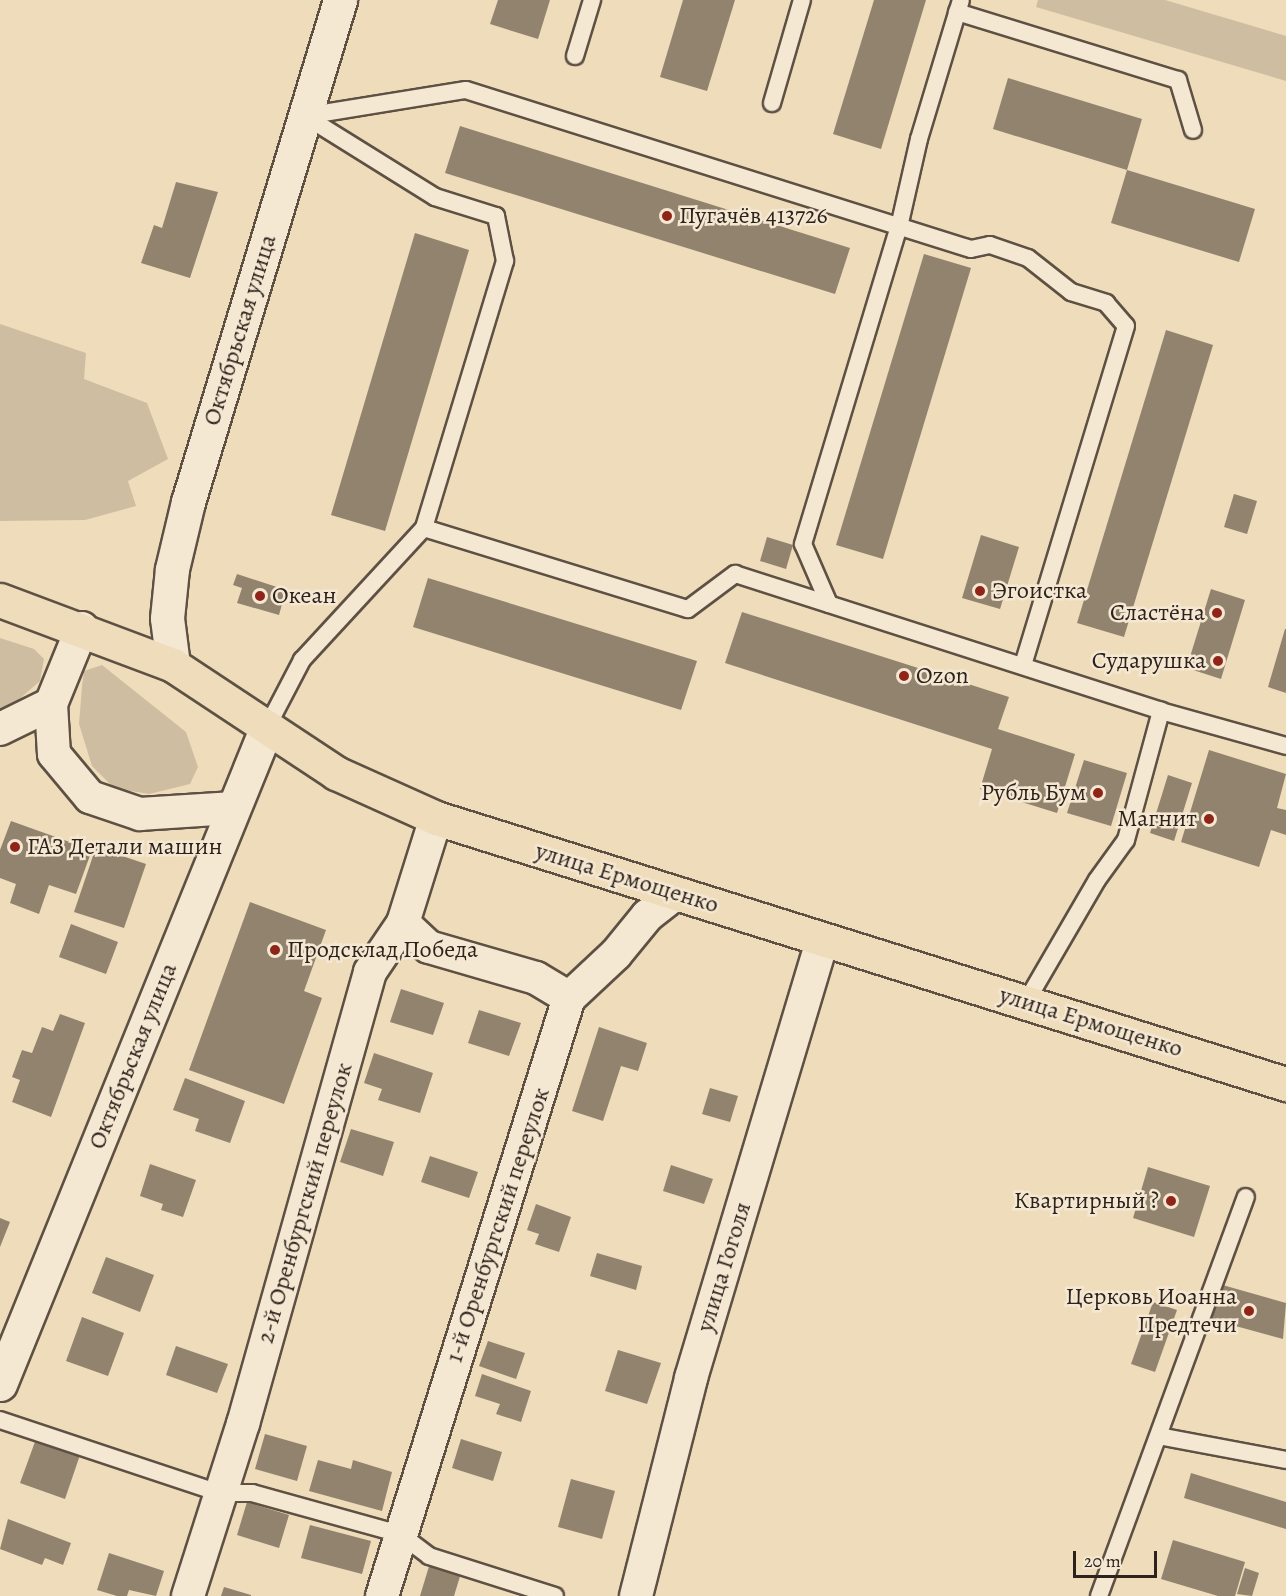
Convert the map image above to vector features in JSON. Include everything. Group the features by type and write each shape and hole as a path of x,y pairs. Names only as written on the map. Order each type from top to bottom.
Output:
{"highway":[{"name":"улица Ермощенко","path":"0,600 82,628 173,665 266,729 336,773 436,818 1286,1084"}],"street":[{"name":"Октябрьская улица","path":"173,665 167,618 172,569 188,502 340,0"},
{"path":"82,628 51,704 54,754 90,797 140,814 234,808"},
{"path":"0,729 51,704"},
{"name":"Октябрьская улица","path":"0,1384 266,729"},
{"name":"2-й Оренбургский переулок","path":"188,1596 243,1424 370,972 403,923 436,818"},
{"name":"1-й Оренбургский переулок","path":"382,1596 569,998 616,954 647,916 676,893"},
{"path":"403,923 429,947 536,978 569,998"},
{"name":"улица Гоголя","path":"636,1596 691,1378 822,940"}],"lane":[{"path":"575,56 592,0"},
{"path":"772,103 802,0"},
{"path":"829,604 803,544 899,227 919,139 959,6 1178,80 1193,130"},
{"path":"305,116 466,90 971,249 990,245 1028,258 1071,292 1106,303 1126,326 1023,666"},
{"path":"266,729 302,660 424,528 505,261 496,216 435,197 305,116"},
{"path":"424,528 688,609 735,574 1161,711 1286,746"},
{"path":"1026,1002 1097,880 1126,840 1161,711"},
{"path":"1098,1596 1246,1197"},
{"path":"0,1420 220,1493 252,1492 400,1534 429,1556 555,1596"},
{"path":"1159,1436 1286,1460"}],"shaded area":[{"path":"1038,0 1165,0 1286,36 1286,81 1036,7"},
{"path":"0,324 86,353 84,379 147,403 168,459 128,481 136,506 85,520 0,521"},
{"path":"0,638 34,649 44,659 40,681 0,716"},
{"path":"102,665 186,732 198,767 190,784 149,794 114,788 92,766 79,724 82,687 84,671"}],"building":[{"path":"498,0 550,0 538,39 490,24"},
{"path":"683,0 735,0 707,91 660,77"},
{"path":"874,0 926,0 881,149 833,134"},
{"path":"1008,78 1142,119 1127,170 993,129"},
{"path":"460,126 850,248 835,294 445,173"},
{"path":"1127,170 1255,209 1239,262 1111,223"},
{"path":"176,182 218,192 190,278 141,263 154,225 162,228"},
{"path":"415,233 469,250 385,531 331,515"},
{"path":"924,254 971,268 883,559 836,545"},
{"path":"1166,330 1213,345 1124,637 1077,623"},
{"path":"1234,494 1257,501 1247,534 1224,527"},
{"path":"981,535 1019,547 1000,609 962,598"},
{"path":"767,537 793,545 786,569 760,561"},
{"path":"237,574 286,590 279,615 237,603 242,588 233,585"},
{"path":"428,578 697,661 681,710 413,627"},
{"path":"1211,589 1245,600 1221,679 1193,670 1189,660"},
{"path":"742,612 1009,697 998,729 1075,754 1057,813 980,789 992,749 725,663"},
{"path":"1286,629 1286,693 1268,687"},
{"path":"1209,750 1286,774 1277,808 1286,810 1286,835 1271,830 1259,867 1181,842"},
{"path":"1084,760 1127,773 1111,826 1067,813"},
{"path":"1168,775 1192,783 1174,841 1150,833"},
{"path":"11,821 92,850 76,894 49,885 39,914 10,903 16,884 0,878 0,850"},
{"path":"96,847 146,864 124,928 74,912"},
{"path":"250,902 326,930 304,991 322,998 284,1104 189,1070"},
{"path":"71,924 118,942 106,974 59,957"},
{"path":"401,989 444,1003 433,1035 390,1022"},
{"path":"479,1010 521,1023 509,1056 468,1043"},
{"path":"60,1014 85,1023 51,1117 12,1102 20,1080 12,1077 22,1050 32,1053 42,1027 53,1031"},
{"path":"599,1027 647,1043 638,1071 621,1066 603,1121 572,1111"},
{"path":"374,1053 433,1073 420,1113 378,1100 382,1089 364,1083"},
{"path":"185,1078 245,1101 230,1143 195,1131 199,1119 173,1110"},
{"path":"710,1088 738,1096 730,1122 702,1114"},
{"path":"351,1129 394,1142 383,1176 340,1162"},
{"path":"430,1156 478,1172 469,1198 421,1182"},
{"path":"150,1164 196,1180 183,1217 161,1210 163,1204 140,1196"},
{"path":"671,1165 713,1179 704,1204 663,1191"},
{"path":"1148,1167 1210,1186 1194,1237 1133,1218"},
{"path":"536,1204 571,1217 559,1252 535,1244 539,1234 527,1230"},
{"path":"0,1218 10,1222 0,1247"},
{"path":"597,1253 642,1266 636,1290 590,1276"},
{"path":"106,1257 154,1275 140,1312 92,1293"},
{"name":"Церковь Иоанна Предтечи","path":"1219,1284 1286,1303 1283,1339 1210,1319"},
{"path":"1153,1302 1177,1310 1155,1372 1131,1364"},
{"path":"82,1317 124,1333 108,1376 66,1361"},
{"path":"488,1341 525,1353 516,1379 479,1366"},
{"path":"176,1346 228,1364 217,1393 166,1375"},
{"path":"618,1350 661,1363 647,1404 605,1391"},
{"path":"482,1374 531,1391 521,1422 496,1414 500,1404 475,1396"},
{"path":"265,1434 307,1446 297,1481 255,1469"},
{"path":"36,1439 80,1455 65,1499 20,1483"},
{"path":"461,1439 502,1452 493,1481 452,1468"},
{"path":"318,1460 351,1469 353,1460 392,1472 382,1511 309,1491"},
{"path":"1191,1473 1286,1502 1286,1529 1184,1498"},
{"path":"571,1479 615,1491 602,1539 558,1527"},
{"path":"247,1502 289,1515 279,1548 237,1535"},
{"path":"8,1519 71,1543 63,1565 45,1558 42,1565 0,1549"},
{"path":"310,1525 371,1541 362,1574 301,1558"},
{"path":"1173,1540 1245,1562 1235,1596 1218,1596 1161,1579"},
{"path":"109,1553 164,1571 156,1596 129,1590 127,1596 117,1596 97,1590"},
{"path":"430,1563 461,1573 454,1596 420,1596"},
{"path":"1245,1568 1259,1573 1252,1596 1237,1594"},
{"path":"224,1587 251,1595 251,1596 221,1596"}],"place":[{"name":"Пугачёв 413726","path":"667,216"},
{"name":"Эгоистка","path":"980,591"},
{"name":"Океан","path":"260,596"},
{"name":"Сластёна","path":"1217,613"},
{"name":"Сударушка","path":"1218,661"},
{"name":"Ozon","path":"904,676"},
{"name":"Рубль Бум","path":"1098,793"},
{"name":"Магнит","path":"1209,819"},
{"name":"ГАЗ Детали машин","path":"15,847"},
{"name":"Продсклад Победа","path":"275,950"},
{"name":"Квартирный ?","path":"1171,1201"},
{"name":"Церковь Иоанна Предтечи","path":"1249,1311"}]}
